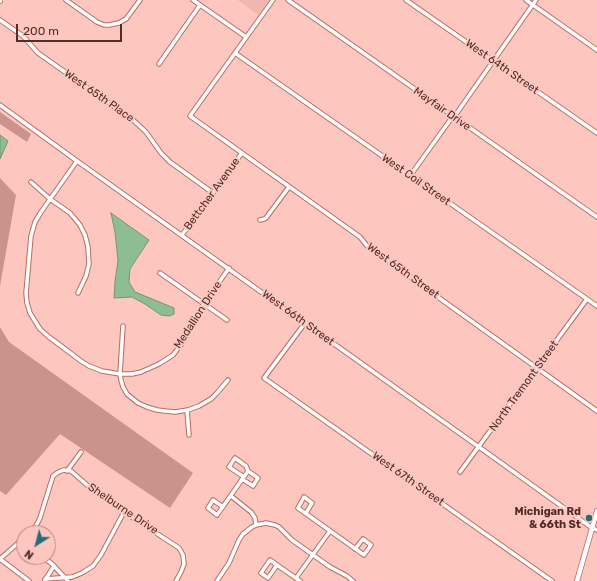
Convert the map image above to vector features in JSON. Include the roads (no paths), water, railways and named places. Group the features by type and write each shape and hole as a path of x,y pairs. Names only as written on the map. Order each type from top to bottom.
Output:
{"main road":[{"path":"577,581 595,529 597,511"}],"street":[{"path":"66,0 97,22 104,25 117,24 126,19 140,0"},
{"path":"72,4 74,0"},
{"path":"193,0 246,37"},
{"path":"234,53 273,0"},
{"name":"Mayfair Drive","path":"288,0 597,217"},
{"name":"West 64th Street","path":"406,0 597,133"},
{"path":"526,0 597,50"},
{"path":"410,176 536,0"},
{"path":"159,64 200,5"},
{"name":"West 65th Place","path":"0,20 24,36 38,53 133,120 146,132 161,153 170,162 213,193"},
{"name":"West 65th Street","path":"234,53 190,116 360,237 368,247 597,411"},
{"name":"West Coil Street","path":"234,53 597,306"},
{"name":"West 66th Street","path":"0,105 595,529"},
{"name":"Bettcher Avenue","path":"182,235 242,153"},
{"path":"50,199 77,161"},
{"path":"31,182 50,199 68,211 83,230 87,241 89,254 88,267 86,276 78,293"},
{"path":"260,220 266,218 289,187"},
{"name":"Medallion Drive","path":"50,199 37,219 31,240 26,290 26,298 30,313 36,324 49,337 80,361 104,372 120,374 135,373 146,370 168,359 185,339 198,312 229,268"},
{"path":"160,273 227,320"},
{"name":"North Tremont Street","path":"460,472 587,299"},
{"name":"West 67th Street","path":"305,323 264,378 552,581"},
{"path":"124,326 120,374 124,390 138,403 152,409 165,411 175,412 187,410 199,406 211,399 228,380"},
{"path":"187,410 189,435"},
{"path":"36,525 53,478 57,473 65,470 81,452"},
{"path":"235,458 246,466 248,471 258,478 253,486 229,467 235,458"},
{"name":"Shelburne Drive","path":"65,470 72,472 94,491 108,498 124,512 176,545 184,558 184,566 176,581"},
{"path":"223,507 214,500 208,508 217,515 223,507 231,496 248,471"},
{"path":"231,496 251,512 255,518 256,525"},
{"path":"306,513 312,503 304,497 298,508 330,531 364,555 371,545 363,539 356,549"},
{"path":"45,580 67,580 80,574 96,563 124,512"},
{"path":"217,581 229,563 242,536 249,528 266,523 279,527 292,540 330,567 353,581"},
{"path":"296,578 330,531"},
{"path":"16,547 0,559 29,581"},
{"path":"277,565 268,578 261,573 270,560 300,581"},
{"path":"45,580 54,566 67,580"}],"place":[{"name":"Michigan Rd & 66th St","path":"589,518"}]}
